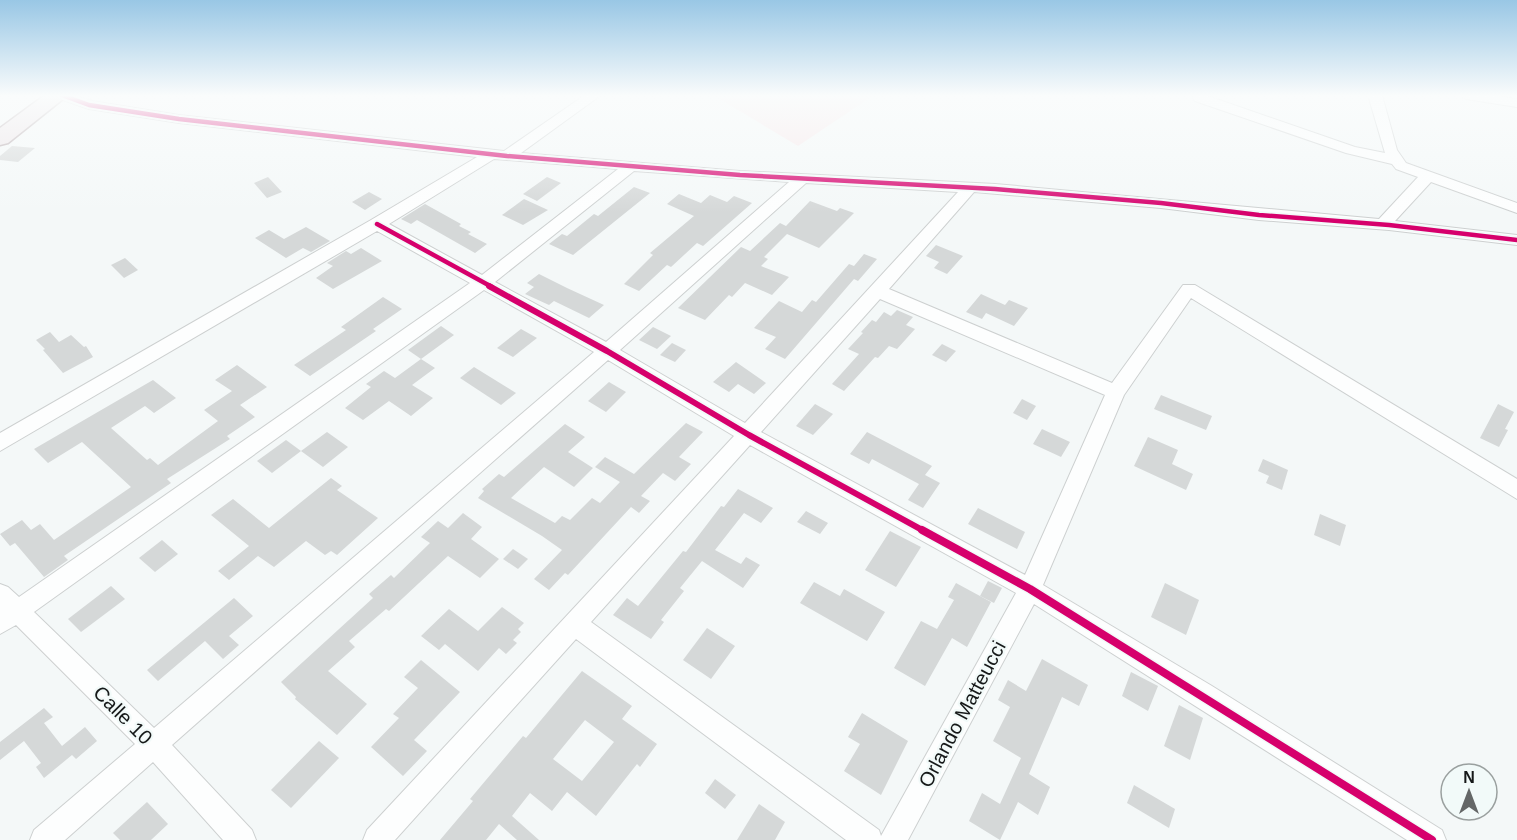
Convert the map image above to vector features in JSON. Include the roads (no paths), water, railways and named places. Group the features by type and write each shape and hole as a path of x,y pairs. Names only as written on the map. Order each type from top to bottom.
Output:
{"street":[{"path":"317,134 499,155 630,166 1161,202 1259,215 1389,225 1517,240"},
{"path":"0,443 532,134"},
{"path":"1305,134 1351,150 1395,160"},
{"path":"1387,134 1395,160 1401,166 1517,208"},
{"path":"6,609 482,283 630,166"},
{"path":"1389,225 1387,219 1428,177"},
{"path":"44,840 802,179"},
{"path":"377,840 573,623 749,435 970,188"},
{"path":"377,224 607,351 749,435 1030,589 1432,840"},
{"name":"Orlando Matteucci","path":"893,840 1030,589 1116,392 1189,289 1517,490"},
{"path":"878,291 1116,392"},
{"name":"Calle 10","path":"6,609 153,744 242,840"},
{"path":"573,623 869,840"}]}
